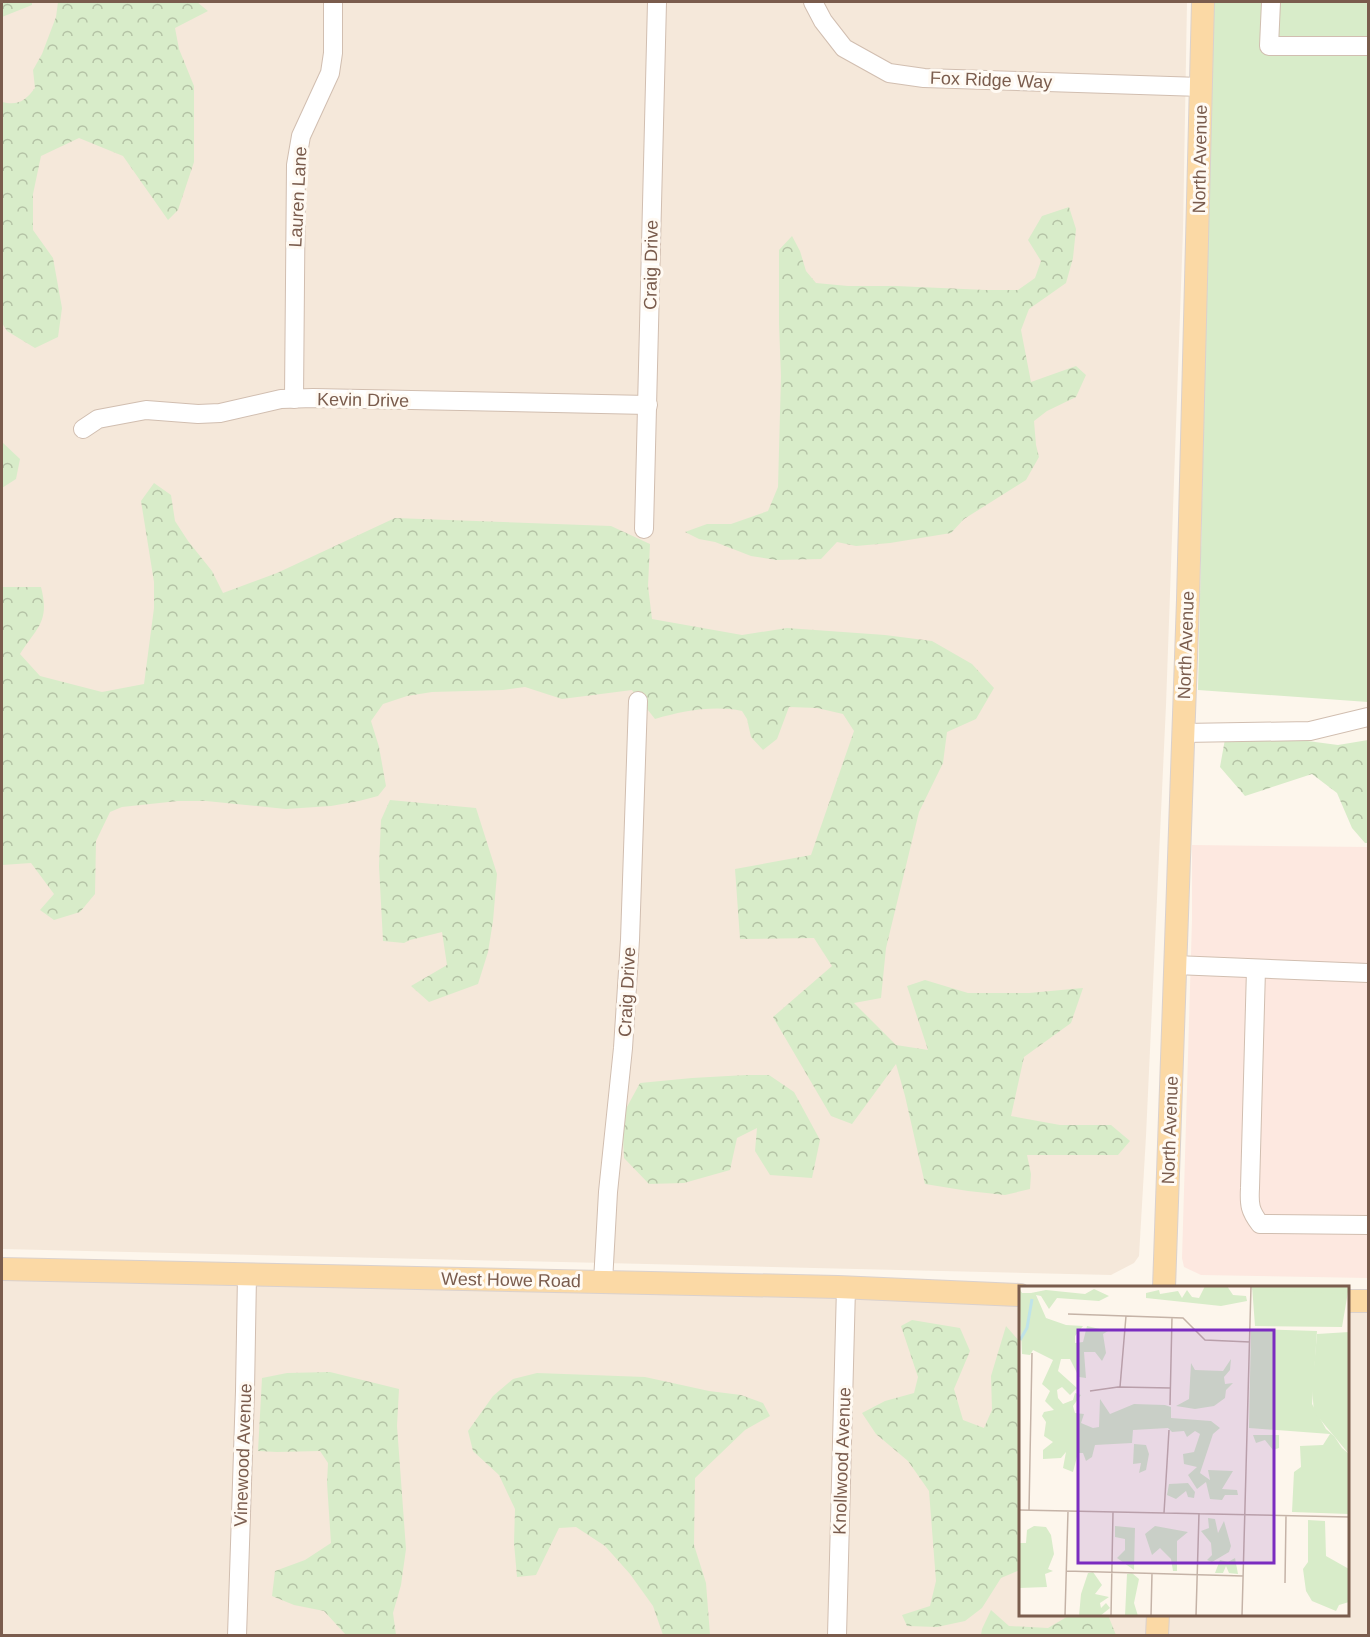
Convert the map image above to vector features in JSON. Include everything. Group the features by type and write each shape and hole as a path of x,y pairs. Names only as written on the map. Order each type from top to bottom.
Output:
{"main road":[{"name":"North Avenue","path":"1164,1286 1189,564 1203,2"},
{"name":"West Howe Road","path":"2,1269 846,1287 1019,1295"},
{"path":"1349,1301 1368,1301"},
{"path":"1157,1635 1158,1616"}],"street":[{"name":"Lauren Lane","path":"294,399 296,165 301,136 330,74 333,53 333,2"},
{"name":"Craig Drive","path":"644,529 657,2"},
{"name":"Fox Ridge Way","path":"813,2 823,21 844,48 889,73 924,78 1202,87"},
{"path":"1271,2 1269,46 1368,46"},
{"name":"Kevin Drive","path":"83,429 98,420 146,410 198,414 220,413 281,399 648,405"},
{"name":"Craig Drive","path":"603,1282 608,1192 625,1027 636,797 638,701"},
{"path":"1183,733 1310,731 1368,717"},
{"path":"1175,965 1368,974"},
{"path":"1256,969 1250,1196 1252,1214 1260,1224 1368,1225"},
{"name":"Vinewood Avenue","path":"237,1635 247,1275"},
{"name":"Knollwood Avenue","path":"837,1635 846,1287"}],"shaded area":[{"path":"2,2 1187,2 1183,230 1166,705 1146,1136 1139,1256 1134,1263 1111,1275 2,1249"},
{"path":"1192,845 1368,847 1368,1278 1201,1275 1184,1267 1182,1258 1192,920"},
{"path":"2,1269 1019,1295 1019,1616 1349,1616 1349,1300 1368,1301 1368,1635 2,1636"}],"green space":[{"path":"2,2 32,2 32,5 2,17"},
{"path":"58,2 197,2 208,11 175,28 179,49 194,86 194,162 178,210 168,220 123,156 79,138 41,156 33,194 33,230 53,258 62,308 58,337 35,348 7,331 2,323 2,102 21,101 35,88 33,70 42,54 56,17"},
{"path":"1213,2 1368,2 1368,702 1198,690"},
{"path":"1069,207 1076,229 1073,258 1066,283 1029,309 1021,330 1031,382 1076,366 1086,375 1076,397 1047,411 1034,421 1039,457 1026,480 964,519 951,533 856,546 837,542 821,559 776,560 751,556 685,532 707,524 731,524 768,511 778,487 781,376 779,250 792,236 800,251 806,271 816,283 848,286 1018,290 1035,278 1041,261 1028,240 1042,216"},
{"path":"2,442 20,459 16,479 2,488"},
{"path":"154,483 171,495 175,521 212,571 223,593 277,573 395,518 611,526 650,544 648,586 652,619 742,635 787,628 932,641 972,664 994,688 976,719 947,732 943,763 919,812 886,948 881,998 854,1003 896,1045 928,1050 907,986 925,980 968,993 1029,993 1083,988 1071,1023 1024,1057 1011,1116 1060,1125 1111,1125 1130,1141 1118,1155 1027,1155 1031,1174 1030,1189 1005,1195 925,1184 896,1064 852,1124 831,1116 773,1017 832,966 814,938 740,939 735,869 811,855 854,731 843,714 817,708 789,707 777,739 763,750 751,737 747,719 742,711 698,710 655,719 632,690 562,699 525,687 503,690 432,692 407,696 383,704 371,721 379,747 386,786 378,796 331,806 286,809 206,801 178,801 122,807 110,812 96,841 95,894 80,912 54,920 40,910 54,894 31,863 2,865 2,587 41,587 43,616 20,654 40,676 102,692 144,684 154,608 154,582 141,501"},
{"path":"1285,738 1338,745 1368,740 1368,843 1365,843 1352,828 1337,793 1312,774 1245,796 1220,767 1225,739"},
{"path":"390,800 476,808 497,874 488,952 478,984 429,1002 411,986 447,965 442,932 404,943 383,941 379,866 381,820"},
{"path":"769,1075 794,1092 820,1140 812,1178 770,1175 755,1151 757,1128 737,1138 730,1170 684,1183 649,1184 624,1158 622,1116 640,1083"},
{"path":"912,1320 960,1328 970,1351 954,1389 963,1420 984,1428 992,1410 991,1376 1006,1326 1019,1341 1019,1570 1001,1578 982,1608 965,1621 937,1627 907,1626 902,1615 930,1606 936,1581 929,1491 908,1461 876,1434 862,1413 885,1401 914,1393 918,1377 901,1326"},
{"path":"330,1372 399,1389 397,1426 406,1549 401,1585 393,1613 396,1635 346,1635 324,1611 294,1605 272,1596 275,1571 305,1560 331,1543 328,1463 320,1451 258,1451 262,1378 287,1373"},
{"path":"537,1373 645,1377 709,1391 741,1395 763,1403 770,1416 745,1430 695,1478 694,1545 706,1583 710,1635 663,1635 653,1606 630,1574 605,1546 576,1527 559,1528 536,1575 517,1577 514,1543 515,1509 499,1475 473,1451 468,1431 493,1396 513,1379"},
{"path":"991,1610 1009,1626 1048,1628 1068,1616 1108,1616 1116,1635 981,1635"}]}
